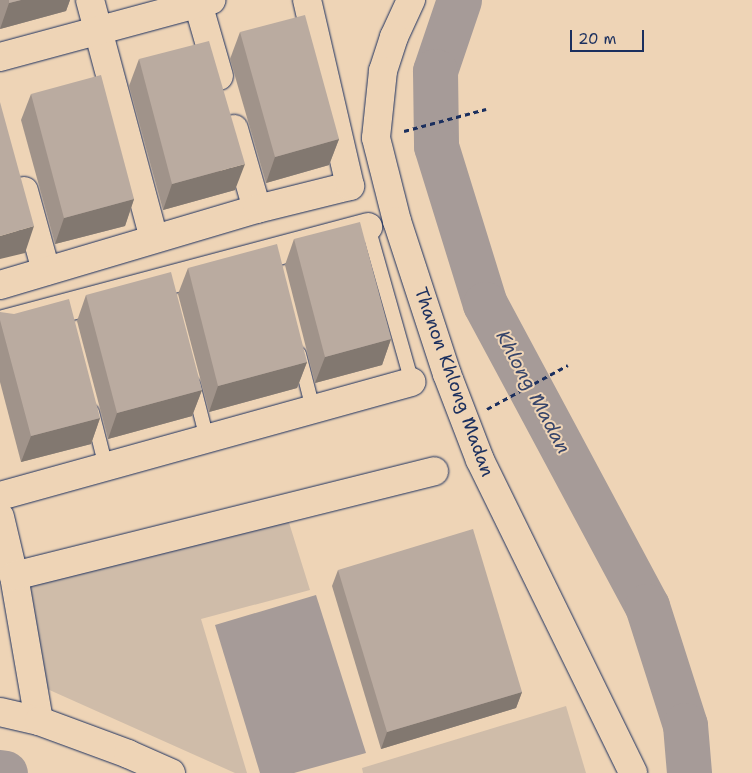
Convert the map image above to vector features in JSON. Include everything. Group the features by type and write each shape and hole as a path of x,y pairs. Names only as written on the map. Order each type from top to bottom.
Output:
{"street":[{"path":"90,0 154,239"},
{"path":"0,285 257,209 350,186 307,0"},
{"name":"Thanon Khlong Madan","path":"411,0 394,37 383,71 376,138 397,221 447,374 480,460 633,773"},
{"path":"0,57 202,1 226,102 257,209"},
{"path":"18,168 46,271"},
{"path":"0,325 66,317 167,285 274,257 368,228"},
{"path":"0,496 412,382"},
{"path":"14,576 434,471"},
{"path":"0,517 14,576 39,721"},
{"path":"0,712 39,721 128,754 171,773"}],"lane":[{"path":"368,228 412,382"},
{"path":"296,344 313,409"},
{"path":"190,374 207,439"},
{"path":"89,401 106,467"}],"path":[{"path":"400,132 486,109"},
{"path":"485,410 568,365"}],"shaded area":[{"path":"286,513 310,590 201,619 247,773 235,773 45,688 26,578"},
{"path":"316,595 366,753 294,773 260,773 215,625"},
{"path":"566,706 586,773 363,773 362,768"}],"building":[{"path":"9,0 21,0 9,3"},
{"path":"305,15 339,139 275,157 240,32"},
{"path":"209,41 245,164 172,184 139,59"},
{"path":"101,75 134,199 64,218 31,94"},
{"path":"0,102 34,226 0,236"},
{"path":"360,222 391,339 325,357 294,239"},
{"path":"277,244 307,362 218,386 188,268"},
{"path":"171,272 202,390 117,413 86,295"},
{"path":"69,299 100,418 31,436 0,320 0,312 14,314"},
{"path":"473,529 522,692 387,732 338,570"}],"waterway":[{"name":"Khlong Madan","path":"459,0 435,71 436,146 485,304 647,606 685,725 689,773"},
{"name":"Khlong Madan","path":"0,772 5,773"}]}
